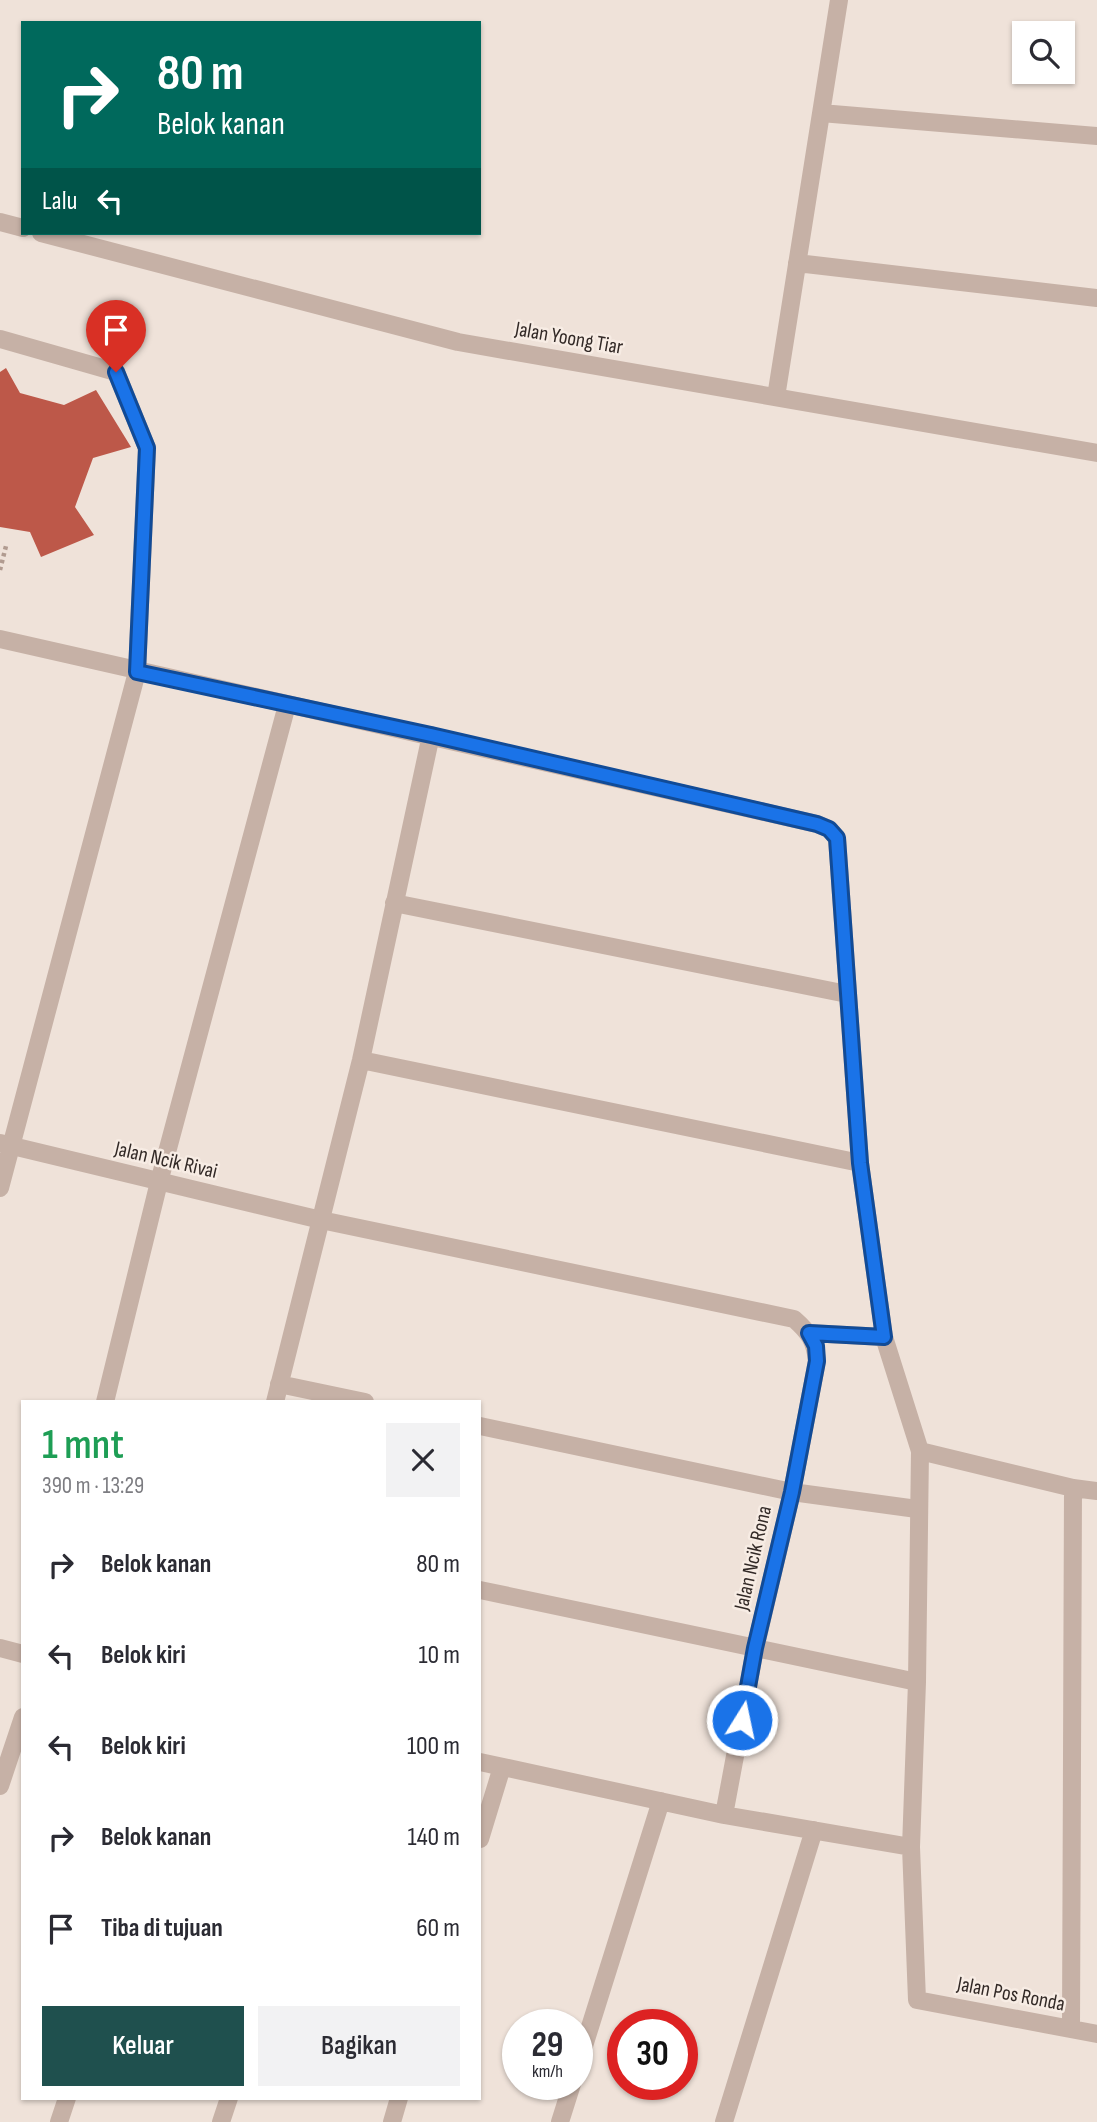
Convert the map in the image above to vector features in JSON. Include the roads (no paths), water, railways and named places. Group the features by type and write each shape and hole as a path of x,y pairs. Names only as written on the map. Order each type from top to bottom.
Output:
{"street":[{"path":"775,397 839,0"},
{"path":"821,113 1097,136"},
{"path":"0,222 21,227"},
{"name":"Jalan Yoong Tiar","path":"49,235 458,342 1097,453"},
{"path":"797,263 1097,298"},
{"path":"0,339 116,372 147,448 137,672 5,1145 0,1188"},
{"path":"0,639 817,824 829,829 837,838 860,1163 884,1337 920,1451 917,1682 911,1846 724,1815 481,1762"},
{"path":"105,1400 159,1182 287,705"},
{"path":"275,1400 361,1060 431,735"},
{"path":"394,903 847,994"},
{"path":"361,1060 860,1163"},
{"name":"Jalan Ncik Rivai","path":"5,1145 321,1220 794,1319 809,1333"},
{"path":"809,1333 884,1337"},
{"name":"Jalan Ncik Rona","path":"724,1815 755,1648 792,1492 817,1361 816,1346 809,1333"},
{"path":"279,1384 355,1400"},
{"path":"481,1426 792,1492 918,1509"},
{"path":"920,1451 1073,1488 1097,1491"},
{"path":"1071,2029 1073,1488"},
{"path":"481,1590 917,1682"},
{"path":"0,1648 21,1653"},
{"path":"0,1786 21,1723"},
{"path":"481,1836 502,1767"},
{"path":"593,2017 661,1801"},
{"path":"724,2122 814,1830"},
{"name":"Jalan Pos Ronda","path":"911,1846 917,2000 1097,2034"},
{"path":"59,2122 65,2100"},
{"path":"222,2122 228,2100"},
{"path":"391,2122 398,2100"},
{"path":"560,2122 567,2100"}]}
